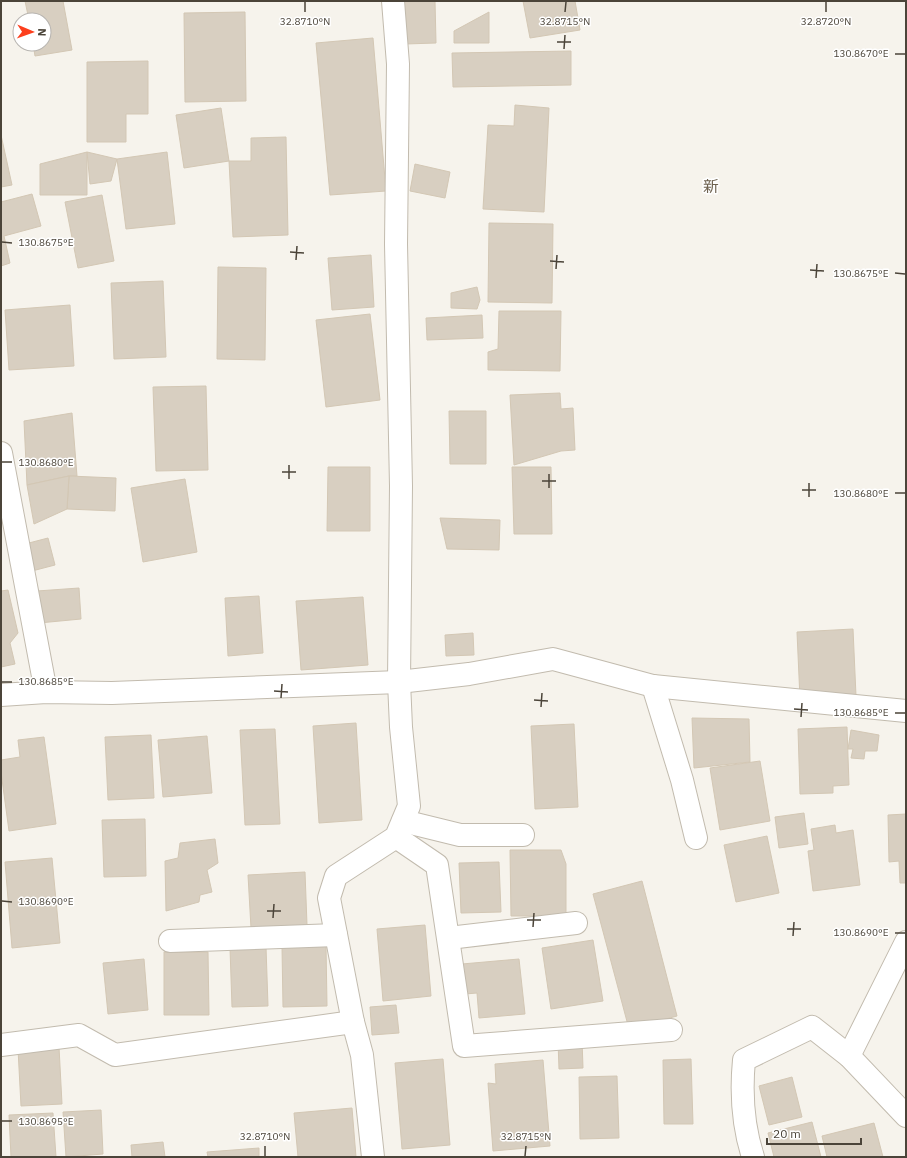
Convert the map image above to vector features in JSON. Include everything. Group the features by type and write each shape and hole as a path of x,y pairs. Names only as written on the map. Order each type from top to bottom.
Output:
{"street":[{"path":"373,1157 362,1054 352,1022 329,898 336,876 400,829 409,806 401,727 399,682 401,486 396,244 398,64 393,1"},
{"path":"1,453 46,692"},
{"path":"1,695 46,692 112,693 399,682 469,674 553,659 653,686 906,711"},
{"path":"653,686 682,780 696,838"},
{"path":"400,829 460,835 523,835"},
{"path":"400,829 437,865 464,1046 671,1030"},
{"path":"449,938 576,923"},
{"path":"170,941 336,935"},
{"path":"849,1056 906,942"},
{"path":"1,1045 79,1034 115,1055 352,1022"},
{"path":"754,1157 750,1146 742,1087 744,1060 812,1027 849,1056 906,1116"}],"building":[{"path":"25,1 63,1 72,50 35,56 34,52 52,52 52,12 27,12"},
{"path":"404,1 435,1 436,43 405,44"},
{"path":"523,1 575,1 580,30 530,38"},
{"path":"245,12 246,101 185,102 184,13"},
{"path":"489,12 489,43 454,43 454,31"},
{"path":"373,38 386,191 330,195 316,43"},
{"path":"571,51 571,85 453,87 452,53"},
{"path":"148,61 148,114 126,114 126,142 87,142 87,62"},
{"path":"515,105 549,108 544,212 483,209 488,125 514,126"},
{"path":"221,108 229,161 184,168 176,115"},
{"path":"1,135 12,185 1,187"},
{"path":"286,137 288,235 233,237 229,161 251,161 251,138"},
{"path":"87,152 117,159 111,181 90,184"},
{"path":"87,152 87,195 40,195 40,164"},
{"path":"167,152 175,224 126,229 117,159"},
{"path":"415,164 450,172 445,198 410,191"},
{"path":"32,194 41,226 4,236 10,263 1,266 1,202"},
{"path":"102,195 114,261 78,268 65,202"},
{"path":"489,223 553,224 552,303 488,302"},
{"path":"371,255 374,307 332,310 328,258"},
{"path":"218,267 266,268 265,360 217,359"},
{"path":"163,281 166,357 114,359 111,283"},
{"path":"477,287 480,300 477,309 451,308 451,293"},
{"path":"70,305 74,366 9,370 5,310"},
{"path":"499,311 561,311 560,371 488,370 488,352 498,349"},
{"path":"370,314 380,400 326,407 316,320"},
{"path":"482,315 483,338 427,340 426,318"},
{"path":"206,386 208,470 156,471 153,387"},
{"path":"560,393 561,409 573,408 575,450 561,451 514,465 510,395"},
{"path":"449,411 486,411 486,464 450,464"},
{"path":"72,413 77,476 69,476 27,485 24,421"},
{"path":"328,467 370,467 370,531 327,531"},
{"path":"512,467 551,467 552,534 514,534"},
{"path":"69,476 116,478 115,511 67,509"},
{"path":"69,476 67,509 34,524 27,485"},
{"path":"185,479 197,552 143,562 131,488"},
{"path":"440,518 500,520 499,550 447,549"},
{"path":"48,538 55,565 32,571 25,544"},
{"path":"79,588 81,619 39,623 37,591"},
{"path":"8,590 18,633 10,643 15,664 1,667 1,591"},
{"path":"259,596 263,653 228,656 225,598"},
{"path":"363,597 368,665 301,670 296,601"},
{"path":"853,629 856,696 800,699 797,632"},
{"path":"473,633 474,655 446,656 445,635"},
{"path":"692,718 749,719 750,762 694,768"},
{"path":"356,723 362,820 319,823 313,726"},
{"path":"574,724 578,807 535,809 531,726"},
{"path":"847,727 849,785 833,786 833,793 800,794 798,729"},
{"path":"275,729 280,824 245,825 240,730"},
{"path":"851,730 879,735 877,751 865,751 864,759 851,758 853,749 848,749"},
{"path":"151,735 154,798 108,800 105,737"},
{"path":"207,736 212,793 163,797 158,740"},
{"path":"44,737 56,824 9,831 1,772 1,760 20,757 18,740"},
{"path":"760,761 770,821 720,830 710,768"},
{"path":"804,813 808,844 779,848 775,817"},
{"path":"906,814 906,883 900,883 899,861 889,862 888,815"},
{"path":"145,819 146,876 104,877 102,820"},
{"path":"835,825 836,833 853,830 860,885 813,891 808,851 814,850 811,829"},
{"path":"767,836 779,893 736,902 724,845"},
{"path":"215,839 218,863 207,870 212,892 200,895 199,902 166,911 165,861 178,858 180,843"},
{"path":"510,850 561,850 566,864 566,916 511,916"},
{"path":"52,858 60,943 12,948 5,862"},
{"path":"499,862 501,912 461,913 459,863"},
{"path":"305,872 307,925 251,928 248,875"},
{"path":"642,881 677,1016 629,1029 593,894"},
{"path":"425,925 431,996 383,1001 377,929"},
{"path":"593,940 603,1001 551,1009 542,948"},
{"path":"326,946 327,1006 283,1007 282,947"},
{"path":"266,947 268,1006 232,1007 230,948"},
{"path":"164,952 208,952 209,1015 164,1015"},
{"path":"144,959 148,1010 108,1014 103,963"},
{"path":"519,959 525,1014 479,1018 477,993 465,994 462,964"},
{"path":"396,1005 399,1033 372,1035 370,1007"},
{"path":"582,1040 583,1068 559,1069 558,1041"},
{"path":"59,1047 62,1104 21,1106 18,1049"},
{"path":"443,1059 450,1145 402,1149 395,1063"},
{"path":"691,1059 693,1124 664,1124 663,1060"},
{"path":"543,1060 550,1146 493,1151 488,1083 496,1084 495,1064"},
{"path":"617,1076 619,1138 580,1139 579,1077"},
{"path":"792,1077 802,1117 769,1125 759,1086"},
{"path":"352,1108 356,1157 298,1157 294,1113"},
{"path":"101,1110 103,1154 66,1157 63,1112"},
{"path":"53,1113 56,1157 11,1157 9,1115"},
{"path":"812,1122 821,1157 774,1157 768,1133"},
{"path":"874,1123 883,1157 827,1157 822,1136"},
{"path":"163,1142 165,1157 132,1157 131,1145"},
{"path":"259,1148 259,1157 208,1157 207,1152"}],"district":[{"name":"新","path":"711,186"}]}
